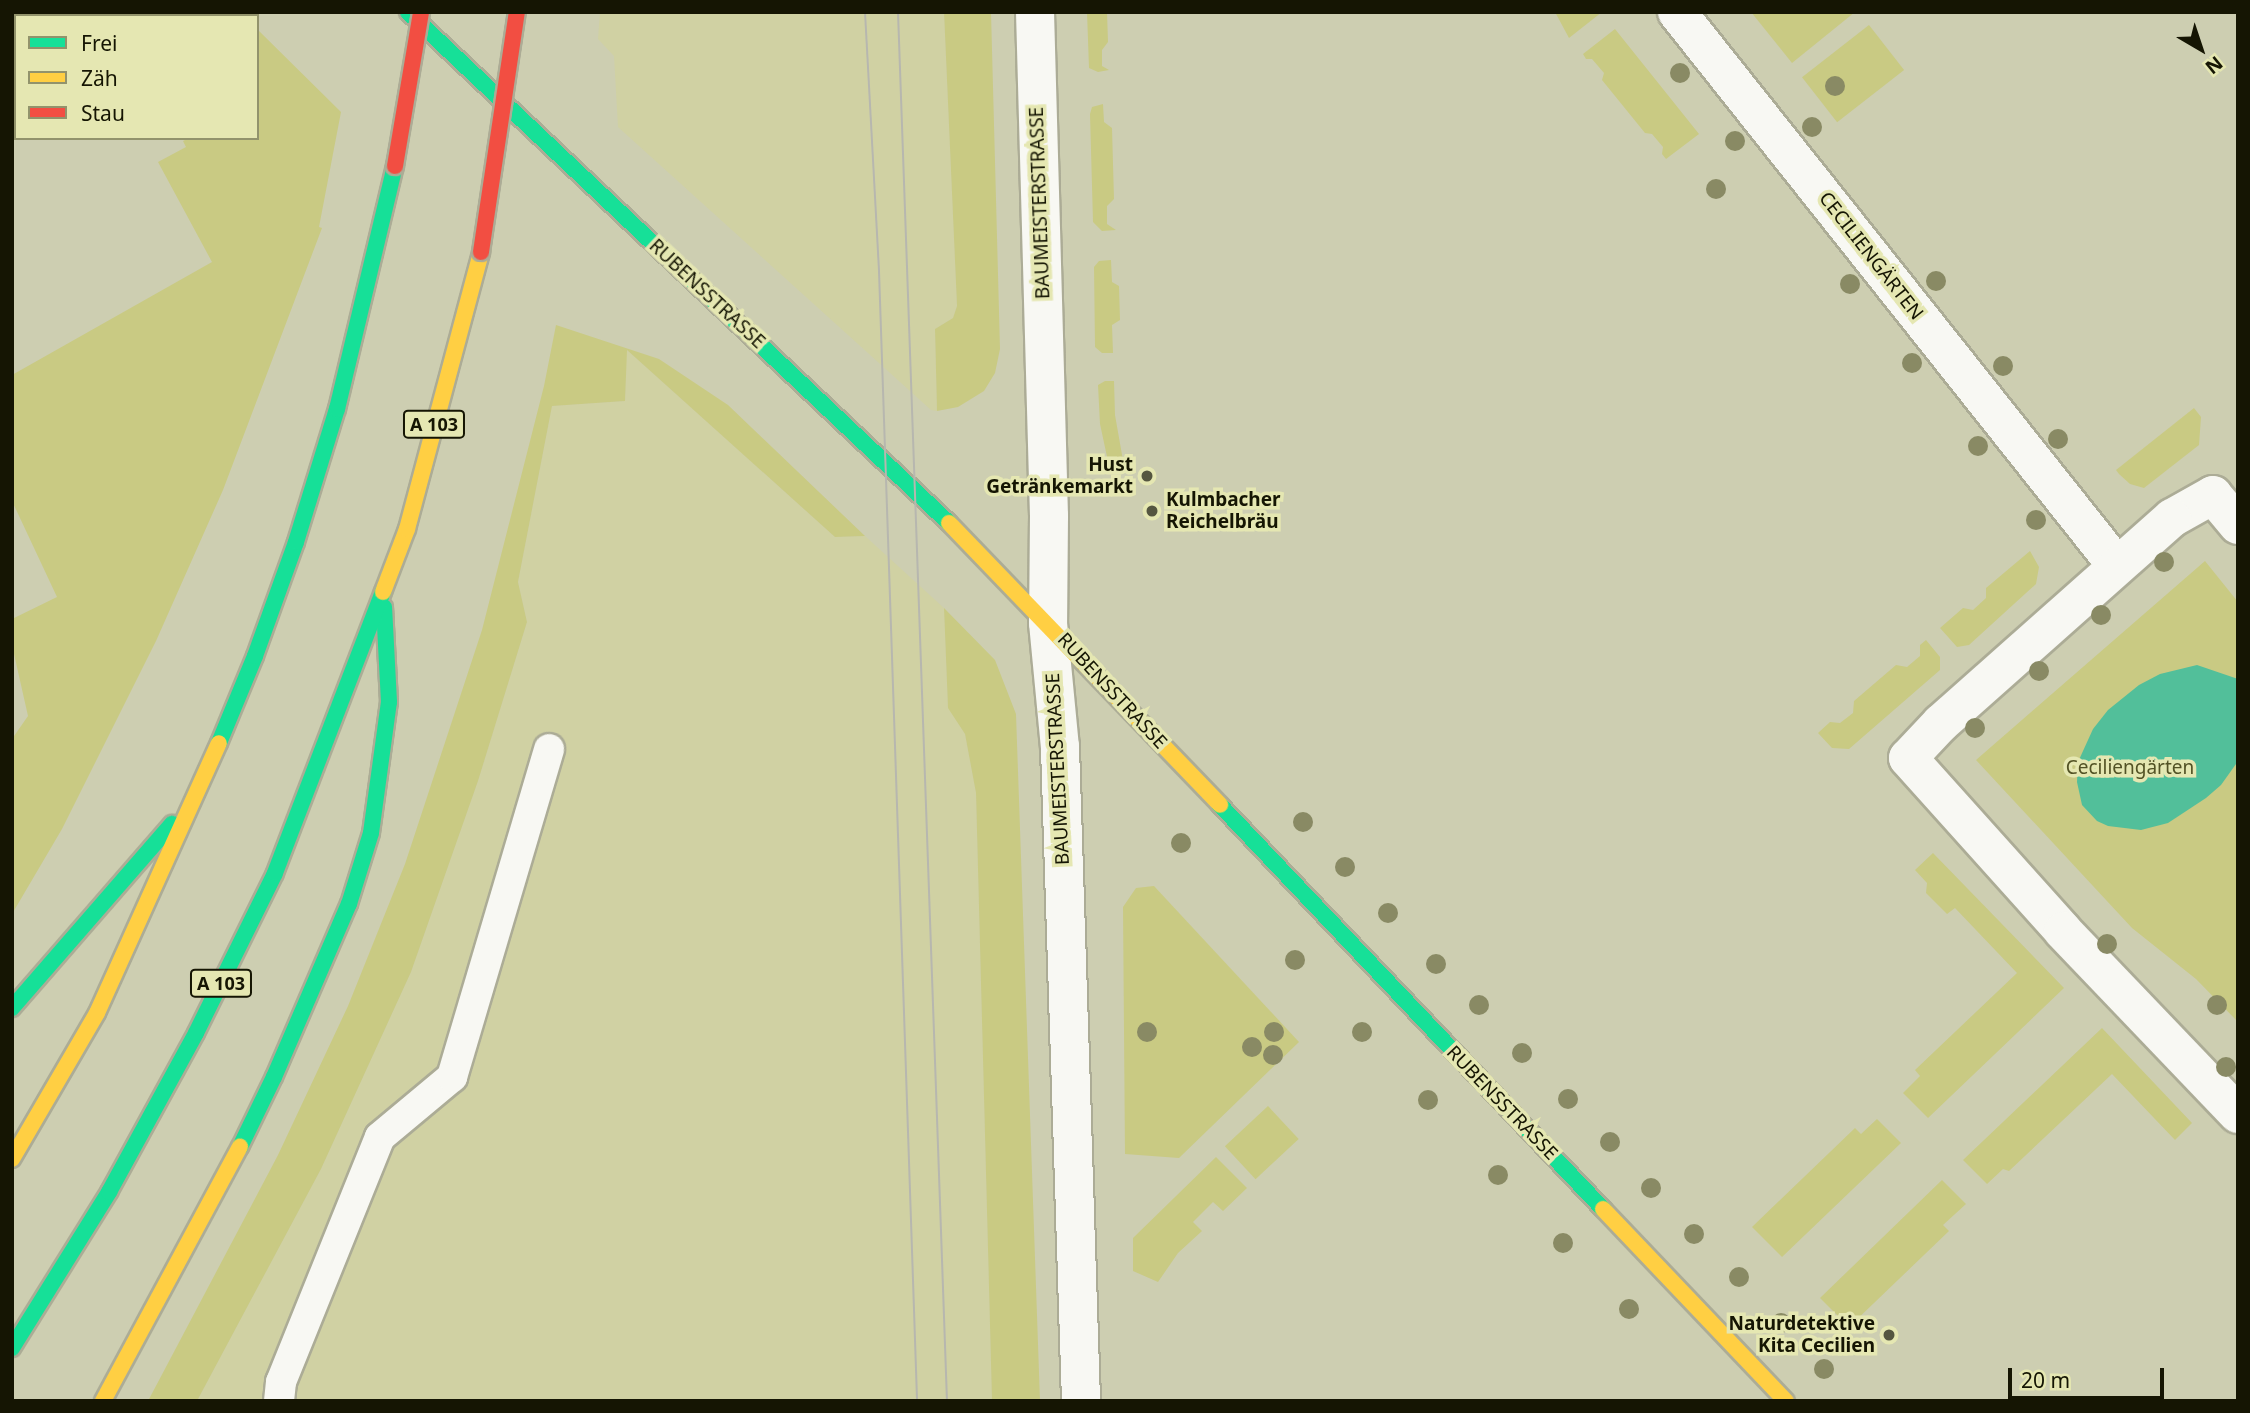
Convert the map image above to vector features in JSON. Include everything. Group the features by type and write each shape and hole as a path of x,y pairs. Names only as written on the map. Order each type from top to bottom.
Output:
{"main road":[{"name":"RUBENSSTRASSE","path":"408,12 933,507 1048,623 1786,1401"},
{"path":"12,1159 97,1013 198,794 255,656 296,542 337,409 395,166 421,12"},
{"name":"A 103","path":"12,1348 109,1192 208,1009 275,873 383,595 407,529 481,252 517,12"},
{"path":"103,1400 225,1177 274,1077 349,904 371,833 389,702 383,595"},
{"path":"12,1008 198,794"}],"street":[{"name":"BAUMEISTERSTRASSE","path":"1035,12 1049,516 1048,623 1060,747 1081,1401"},
{"name":"CECILIENGÄRTEN","path":"1677,12 2117,566"},
{"path":"2238,525 2213,495 2172,519 1941,723 1908,758 2063,931 2238,1114"}],"lane":[{"path":"279,1401 281,1382 380,1137 452,1077 549,749"}],"shaded area":[{"path":"600,12 944,12 957,306 953,318 935,329 937,411 931,410 618,127 614,56 598,39"},
{"path":"626,349 835,537 865,536 944,608 948,707 965,734 976,793 992,1401 197,1401 321,1169 411,972 478,781 527,622 518,582 552,406 625,401"},
{"path":"2197,665 2238,679 2236,764 2221,785 2168,823 2141,830 2108,826 2097,821 2082,805 2077,782 2078,762 2093,729 2108,710 2139,685 2160,674"}],"green space":[{"path":"944,12 991,12 1000,349 995,373 984,391 958,407 937,411 935,329 953,318 957,306"},
{"path":"1087,12 1107,12 1108,42 1102,50 1102,66 1109,70 1098,72 1089,68"},
{"path":"1555,12 1602,12 1569,38"},
{"path":"1751,12 1855,12 1792,63"},
{"path":"1869,25 1904,70 1837,122 1802,77"},
{"path":"1615,29 1699,134 1666,159 1662,154 1663,147 1652,134 1645,133 1602,80 1604,73 1592,59 1586,59 1583,54"},
{"path":"259,31 341,112 319,227 322,228 223,490 156,641 62,829 12,914 12,739 28,716 12,645 12,619 57,597 12,501 12,375 212,262 158,162 186,147 183,141 259,140"},
{"path":"1103,104 1104,122 1112,128 1114,199 1107,206 1107,224 1116,230 1102,231 1093,222 1090,114 1092,107"},
{"path":"1111,260 1112,282 1119,286 1120,320 1112,325 1113,353 1102,353 1095,347 1094,267 1099,261"},
{"path":"556,325 659,359 728,405 865,536 835,537 627,350 625,401 552,406 518,582 527,622 478,781 411,972 321,1169 197,1401 148,1401 278,1155 348,1006 405,864 482,630 544,386"},
{"path":"1105,381 1114,381 1115,415 1124,466 1116,468 1109,466 1100,424 1098,385"},
{"path":"2194,408 2201,417 2199,445 2144,488 2130,484 2119,474 2116,470"},
{"path":"2030,551 2039,567 2036,584 1969,645 1957,647 1940,628 1963,608 1973,610 1986,598 1986,588"},
{"name":"Ceciliengärten","path":"2205,561 2238,602 2238,1022 2196,979 2132,928 1976,760"},
{"path":"944,608 995,660 1016,714 1040,1401 992,1401 976,793 965,734 948,708"},
{"path":"1926,640 1940,657 1940,670 1849,749 1832,748 1818,733 1830,722 1840,723 1853,713 1854,701 1896,665 1907,667 1920,656 1920,645"},
{"path":"1933,853 2064,988 1928,1118 1903,1093 1920,1076 1915,1070 2017,973 1955,908 1947,914 1926,893 1927,883 1915,870"},
{"path":"1154,886 1299,1042 1179,1158 1125,1154 1123,907 1136,888"},
{"path":"2102,1028 2192,1123 2175,1140 2112,1074 2009,1171 2003,1169 1987,1184 1963,1160"},
{"path":"1268,1106 1299,1139 1256,1179 1225,1146"},
{"path":"1877,1119 1901,1143 1782,1257 1752,1227 1855,1128 1861,1134"},
{"path":"1216,1157 1247,1188 1223,1211 1213,1202 1193,1222 1202,1231 1178,1253 1158,1282 1133,1271 1133,1238"},
{"path":"1942,1180 1966,1204 1943,1225 1949,1231 1849,1327 1820,1298"}],"tram line":[{"path":"865,12 879,271 917,1401"},
{"path":"898,12 947,1401"}],"traffic: fast":[{"path":"408,12 949,523"},
{"path":"219,743 255,656 296,542 337,409 395,166"},
{"path":"12,1348 109,1192 196,1033 275,873 383,592"},
{"path":"240,1147 274,1077 349,904 371,833 389,702 384,607"},
{"path":"1220,805 1603,1209"},
{"path":"12,1008 172,824"}],"traffic: slow":[{"path":"383,592 407,529 481,252"},
{"path":"949,523 1220,805"},
{"path":"12,1159 97,1013 219,743"},
{"path":"103,1401 240,1147"},
{"path":"1603,1209 1786,1401"}],"traffic: jam":[{"path":"395,166 421,12"},
{"path":"481,252 517,12"}],"place":[{"name":"Hust Getränkemarkt","path":"1147,476"},
{"name":"Kulmbacher Reichelbräu","path":"1152,511"},
{"name":"Naturdetektive Kita Cecilien","path":"1889,1335"}]}
